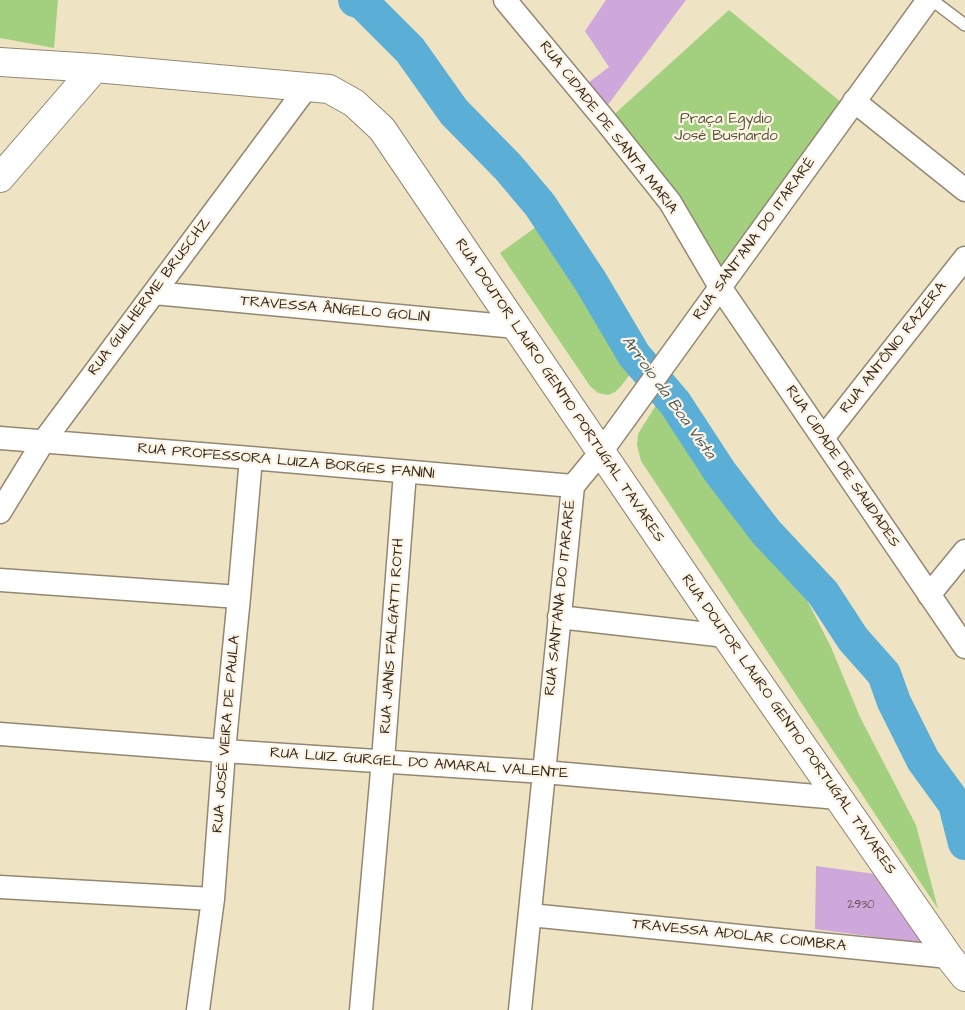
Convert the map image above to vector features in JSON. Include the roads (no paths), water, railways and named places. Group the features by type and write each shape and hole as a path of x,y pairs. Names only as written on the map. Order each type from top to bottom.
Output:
{"street":[{"name":"RUA CIDADE DE SANTA MARIA","path":"505,0 670,202 720,287"},
{"name":"RUA SANT'ANA DO ITARARÉ","path":"520,1010 573,486 601,452 677,348 928,0"},
{"name":"RUA DOUTOR LAURO GENTIO PORTUGAL TAVARES","path":"0,62 95,68 329,89 354,103 382,129 726,636 957,967"},
{"path":"0,178 95,68"},
{"name":"RUA GUILHERME BRUSCHZ","path":"0,512 43,442 307,87"},
{"path":"854,101 965,190"},
{"name":"RUA ANTÔNIO RAZERA","path":"823,438 965,258"},
{"name":"RUA CIDADE DE SAUDADES","path":"720,287 965,647"},
{"name":"TRAVESSA ÂNGELO GOLIN","path":"154,293 516,326"},
{"name":"RUA PROFESSORA LUIZA BORGES FANINI","path":"0,438 573,486"},
{"name":"RUA JOSÉ VIEIRA DE PAULA","path":"198,1010 213,899 224,751 251,458"},
{"name":"RUA JANIS FALGATTI ROTH","path":"361,1010 384,760 404,472"},
{"path":"929,595 965,550"},
{"path":"0,580 239,597"},
{"path":"559,617 726,636"},
{"name":"RUA LUIZ GURGEL DO AMARAL VALENTE","path":"0,734 544,772 838,798"},
{"path":"0,887 213,899"},
{"name":"TRAVESSA ADOLAR COIMBRA","path":"530,914 957,967"}],"lane":[{"path":"932,0 965,25"}],"waterway":[{"name":"Arroio da Boa Vista","path":"355,0 363,3 410,50 454,112 508,167 540,205 591,282 634,355 675,403 720,472 766,532 823,593 853,639 884,674 894,702 923,760 955,804 965,843"}],"park label":[{"name":"Praça Egydio José Busnardo","path":"726,128"}]}
